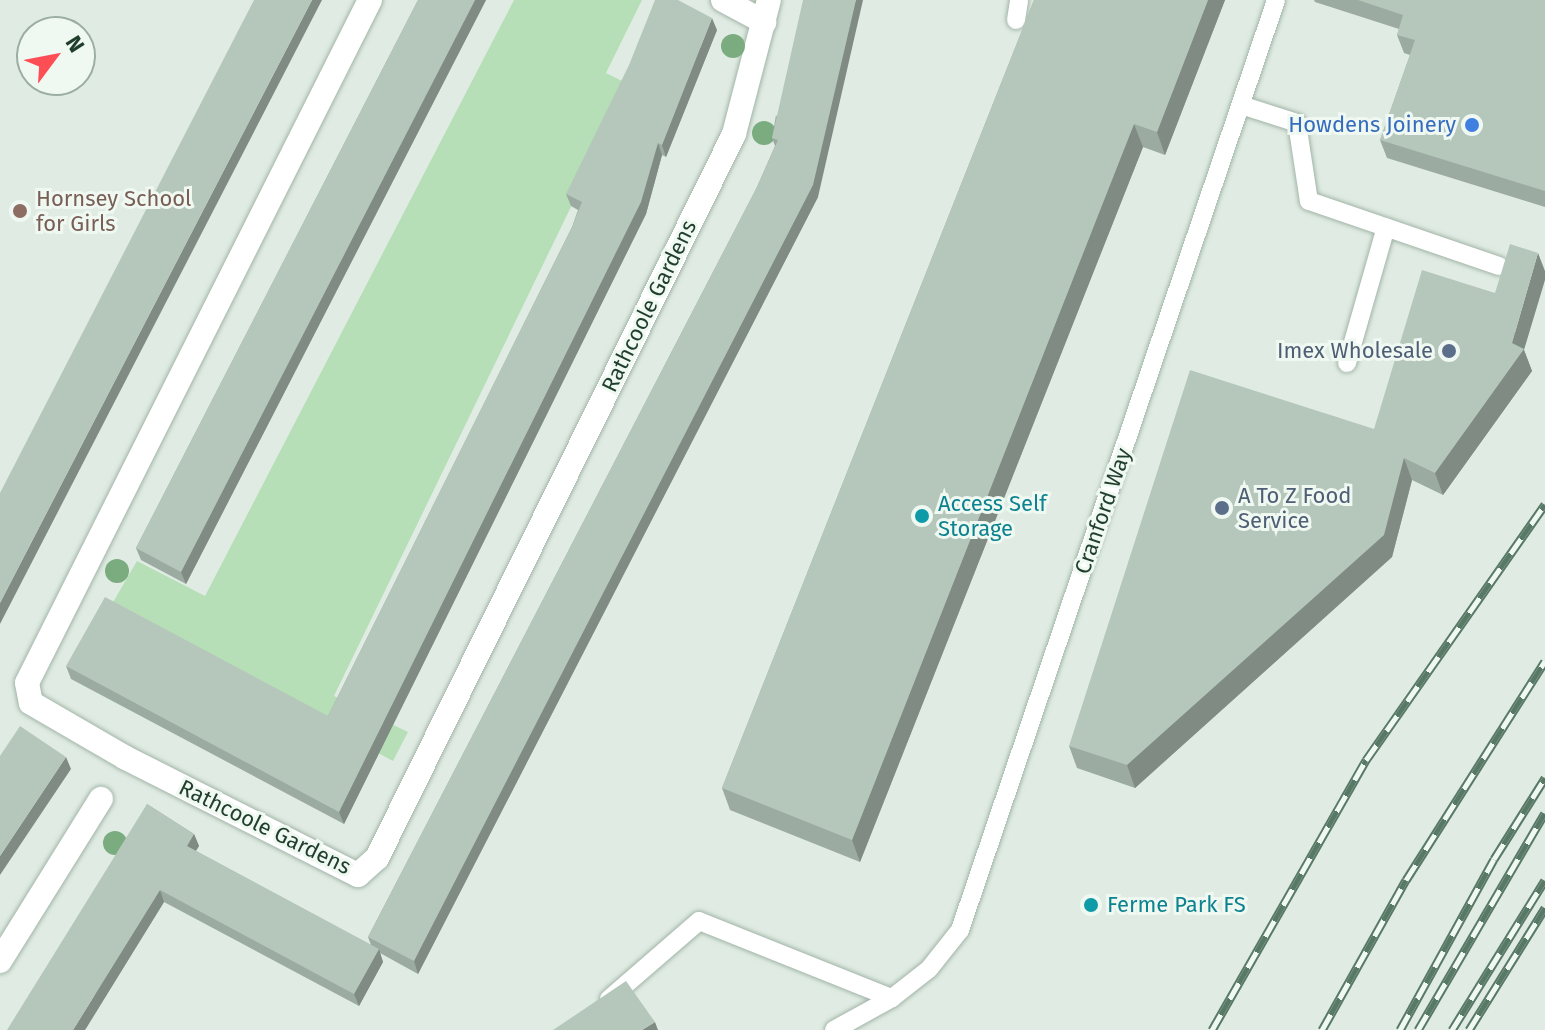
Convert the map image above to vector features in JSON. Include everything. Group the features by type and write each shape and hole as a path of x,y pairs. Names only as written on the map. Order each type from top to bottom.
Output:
{"street":[{"name":"Rathcoole Gardens","path":"370,0 27,683 31,703 124,757 358,875 377,858 734,134 767,11 723,0"},
{"path":"0,961 101,799"}],"lane":[{"path":"1016,20 1019,0"},
{"name":"Cranford Way","path":"834,1030 892,998 929,969 960,930 1276,0"},
{"path":"1241,105 1297,123 1309,201 1499,266"},
{"path":"1347,363 1386,227"},
{"path":"597,1006 699,921 892,998"}],"green space":[{"path":"514,0 642,0 606,73 630,85 334,696 408,732 393,761 109,609 137,561 205,596"}],"building":[{"path":"254,0 312,0 0,603 0,493"},
{"path":"418,0 475,0 181,572 136,548"},
{"path":"655,0 678,0 712,18 662,145 658,143 641,202 339,812 66,666 105,597 328,716 572,227 582,202 566,194 629,65"},
{"path":"803,0 856,0 813,185 414,961 368,937 756,189 778,140 772,138"},
{"name":"Access Self Storage","path":"1034,0 1208,0 1157,132 1134,124 852,840 722,788"},
{"path":"1358,0 1545,0 1545,191 1380,140 1415,40 1397,35 1403,15"},
{"path":"1510,244 1538,253 1512,343 1524,349 1435,473 1404,458 1384,535 1127,765 1069,746 1190,370 1374,429 1422,270 1495,293"},
{"path":"20,726 66,757 0,856 0,756"},
{"path":"147,804 194,834 187,846 379,949 354,994 160,890 73,1030 7,1030"},
{"path":"626,981 655,1022 642,1030 553,1030"}],"railway":[{"path":"1212,1030 1366,760 1545,504"},
{"path":"1322,1030 1406,880 1545,661"},
{"path":"1400,1030 1494,859 1545,778"},
{"path":"1418,1030 1545,813"},
{"path":"1452,1030 1545,880"},
{"path":"1469,1030 1545,908"}],"place":[{"name":"Howdens Joinery","path":"1472,125"},
{"name":"Hornsey School for Girls","path":"20,211"},
{"name":"Imex Wholesale","path":"1449,351"},
{"name":"A To Z Food Service","path":"1222,508"},
{"name":"Access Self Storage","path":"922,516"},
{"name":"Ferme Park FS","path":"1091,905"}]}
